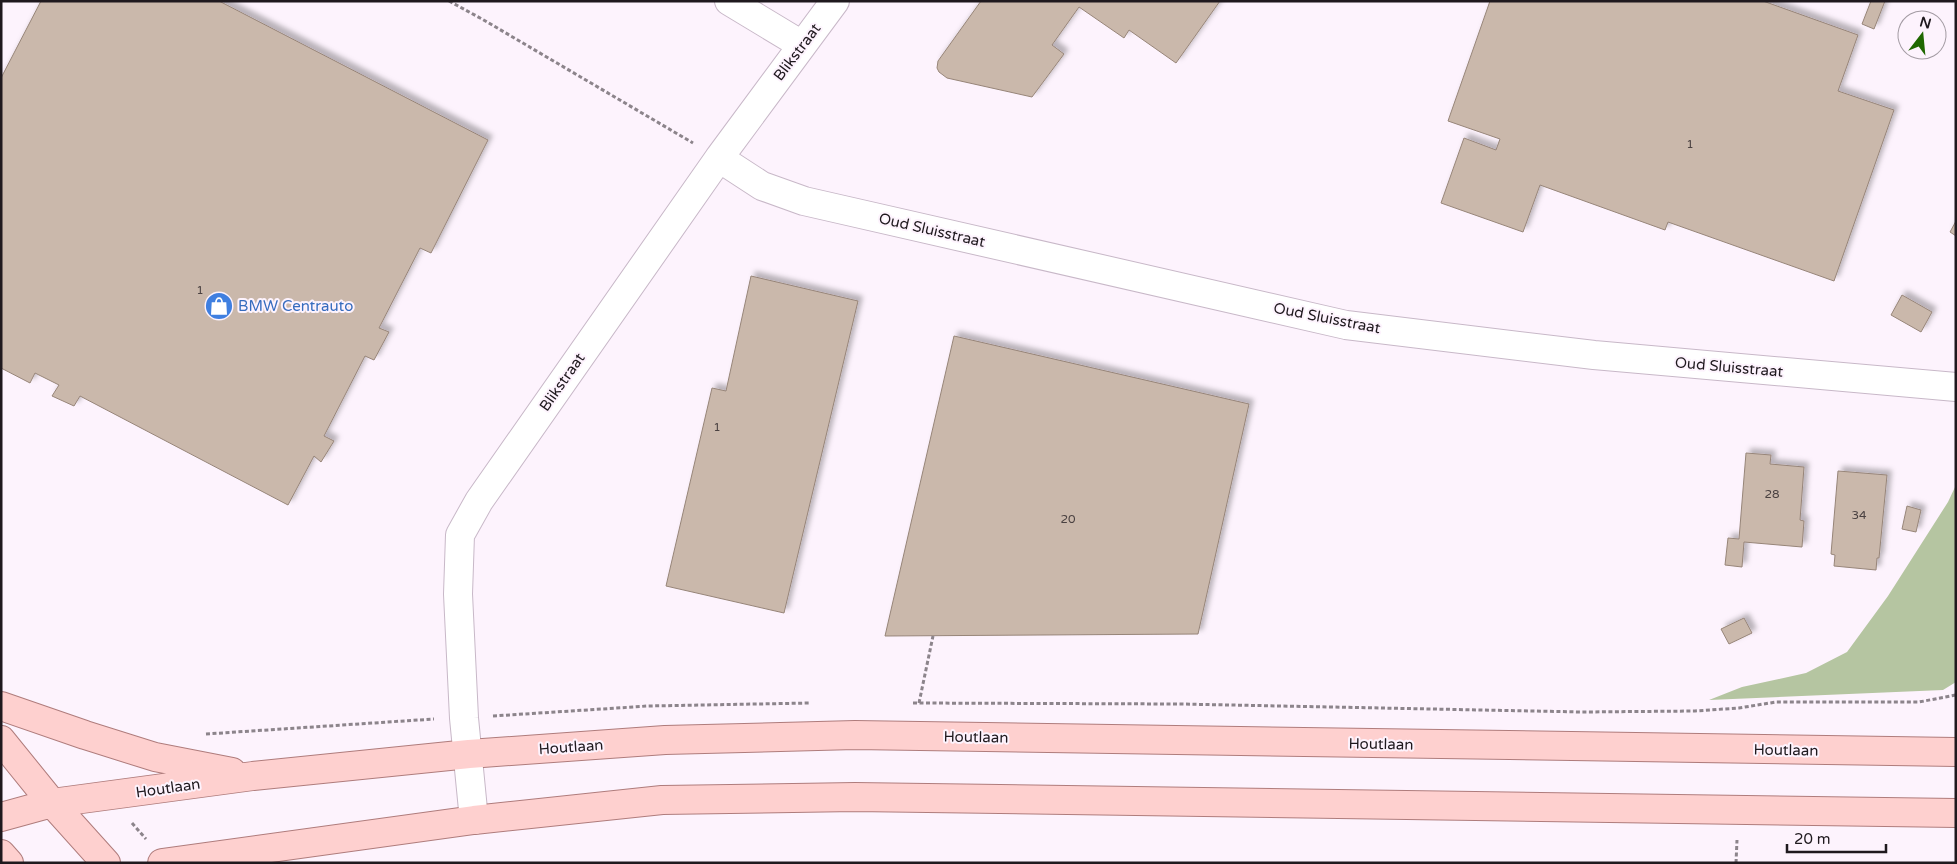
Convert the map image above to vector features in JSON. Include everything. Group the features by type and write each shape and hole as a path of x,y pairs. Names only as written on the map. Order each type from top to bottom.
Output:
{"main road":[{"path":"1,706 98,740 154,757 253,776"},
{"name":"Houtlaan","path":"1,817 52,804 253,776 468,754 665,740 855,735 1950,749"},
{"path":"1,740 52,804 106,863"},
{"path":"162,863 279,854 474,820 662,800 855,797 1956,813"},
{"path":"1,854 9,863"}],"street":[{"path":"729,1 802,45"},
{"name":"Blikstraat","path":"474,820 464,718 458,594 460,535 479,501 719,158 835,1"},
{"name":"Oud Sluisstraat","path":"719,158 762,186 804,201 1346,325 1594,355 1956,387"}],"path":[{"path":"449,1 719,158"},
{"path":"919,702 933,636"},
{"path":"910,702 1180,704 1582,712 1695,711 1739,708 1776,702 1920,702 1956,695"},
{"path":"206,734 648,706 817,703"}],"green space":[{"path":"1956,485 1956,682 1943,690 1709,700 1742,687 1806,673 1847,652 1888,596 1948,502"}],"building":[{"path":"41,1 219,1 488,140 431,253 420,248 379,328 389,332 374,360 365,356 324,436 334,441 321,462 314,456 288,505 80,396 74,406 52,396 59,385 35,373 30,383 1,368 1,78"},
{"path":"981,1 1220,1 1176,63 1129,30 1124,38 1079,7 1052,45 1064,54 1032,97 947,78 939,72 937,68 938,61"},
{"path":"1490,1 1763,1 1858,35 1838,91 1894,110 1834,281 1668,222 1665,230 1540,185 1523,232 1441,203 1464,138 1496,150 1500,139 1448,121"},
{"path":"1871,1 1885,1 1874,29 1862,24"},
{"path":"1956,221 1956,236 1950,232"},
{"path":"751,276 858,301 784,613 666,586 712,388 726,391"},
{"path":"1902,295 1932,312 1921,332 1891,315"},
{"path":"954,336 1249,404 1198,634 885,636"},
{"path":"1746,453 1771,455 1770,464 1804,467 1800,520 1804,521 1802,547 1744,542 1742,567 1725,565 1728,538 1739,539"},
{"path":"1838,471 1887,475 1879,558 1877,558 1876,570 1834,566 1835,555 1831,554"},
{"path":"1907,506 1921,510 1916,532 1902,529"},
{"path":"1744,618 1752,633 1729,644 1721,629"}],"place":[{"name":"BMW Centrauto","path":"219,306"}]}
